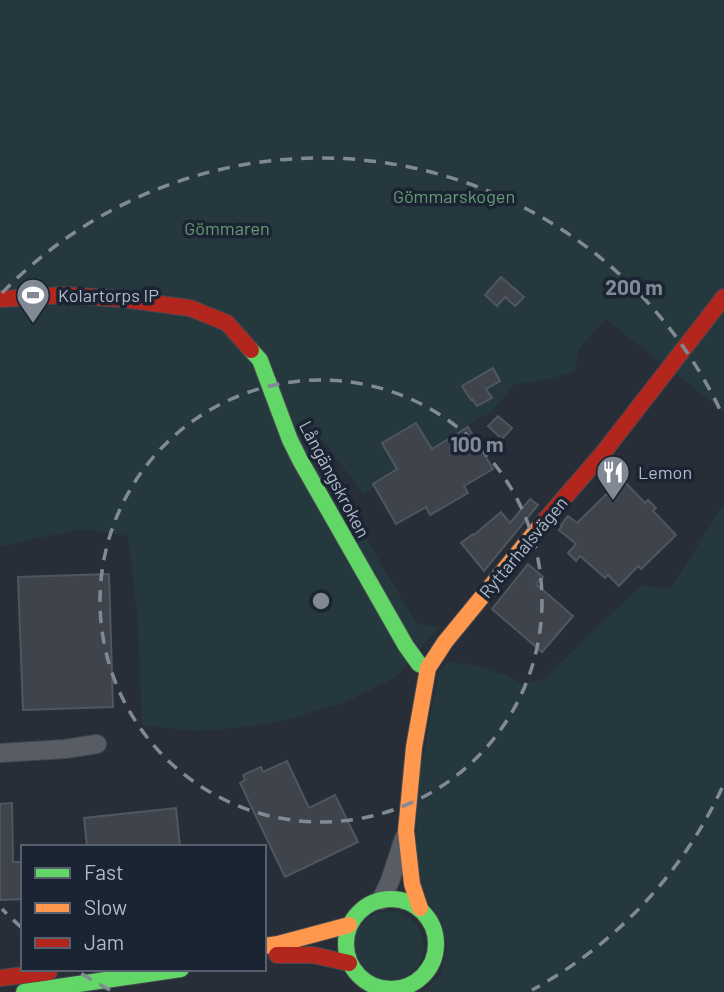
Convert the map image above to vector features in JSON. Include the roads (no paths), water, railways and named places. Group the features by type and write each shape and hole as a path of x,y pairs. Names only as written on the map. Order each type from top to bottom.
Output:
{"street":[{"name":"Långängskroken","path":"0,299 64,295 122,299 190,308 227,323 260,360 300,460 406,646 419,664 428,668"},
{"name":"Ryttarhalsvägen","path":"420,908 412,884 406,831 414,747 428,668 445,642 603,453 724,298"},
{"path":"0,753 97,744"},
{"name":"Ryttarhalsvägen","path":"381,900 406,831"},
{"path":"392,899 420,908 434,929 437,945 431,967 421,979 403,990 365,986 349,963 347,943 349,925 354,916 370,903 381,900 392,899"},
{"path":"266,946 349,925"},
{"path":"266,957 305,953 331,956 349,963"},
{"path":"0,978 61,971"},
{"path":"24,992 167,971"}],"place":[{"name":"Kolartorps IP","path":"33,325"},
{"name":"Lemon","path":"613,502"}],"park label":[{"name":"Gömmarskogen","path":"454,196"},
{"name":"Gömmaren","path":"227,228"}]}
